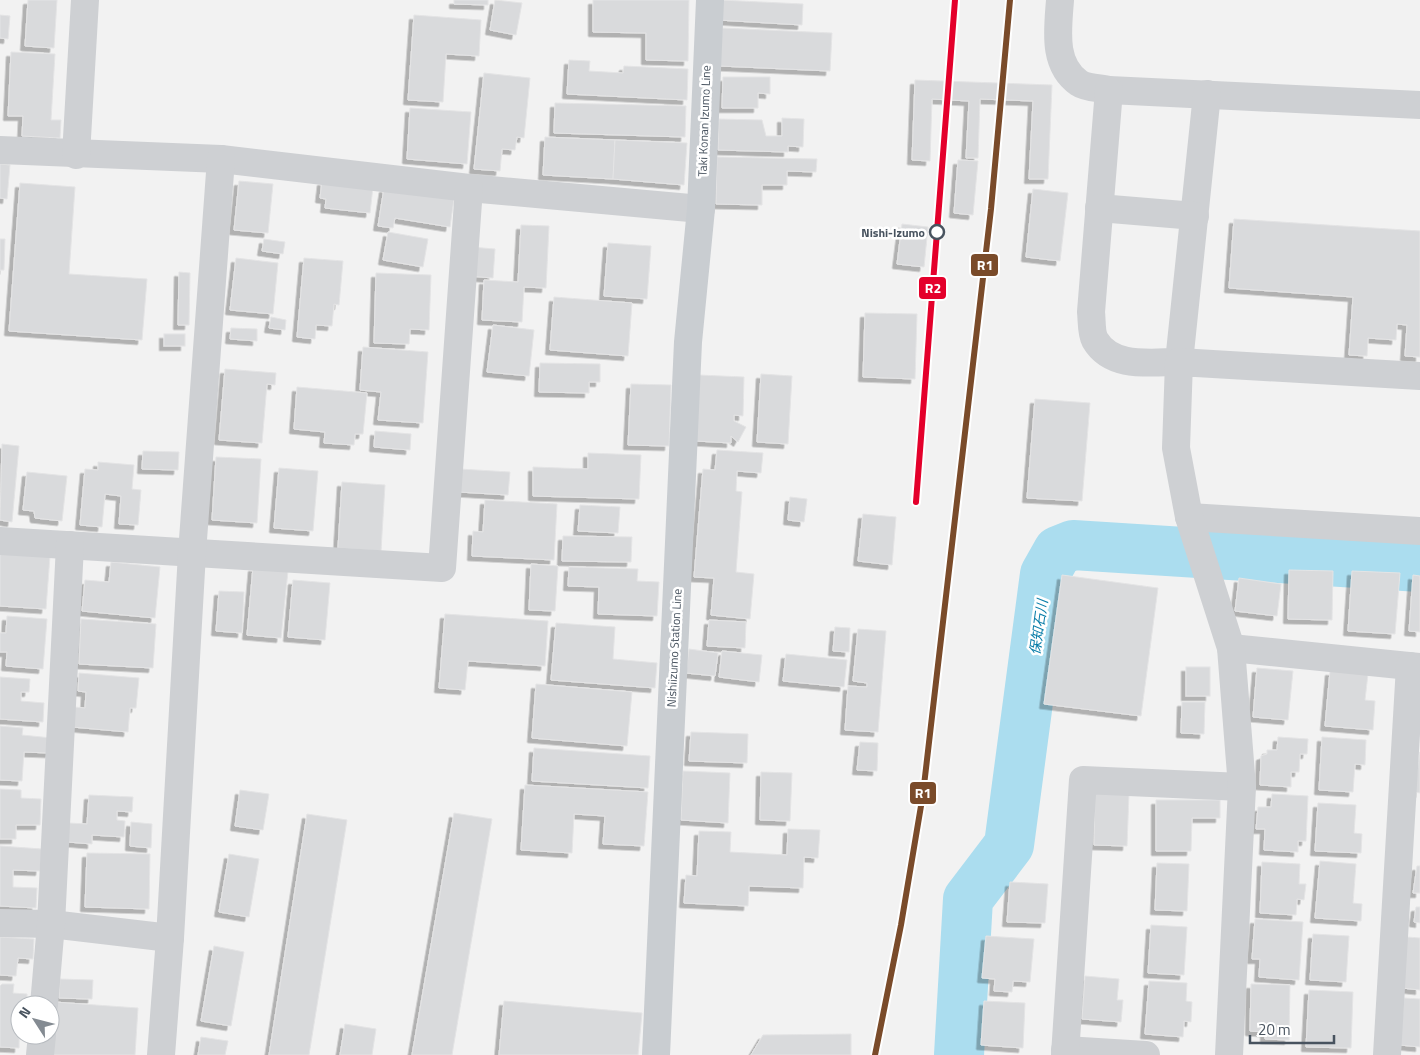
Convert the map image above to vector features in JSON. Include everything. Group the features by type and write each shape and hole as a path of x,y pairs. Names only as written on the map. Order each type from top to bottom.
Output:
{"main road":[{"name":"Taki Konan Izumo Line","path":"698,242 710,0"},
{"name":"Nishiizumo Station Line","path":"656,1055 688,342 698,242"}],"street":[{"path":"76,155 85,0"},
{"path":"1060,0 1057,34 1061,65 1080,84 1109,90 1420,105"},
{"path":"1109,90 1091,312 1095,339 1113,358 1139,363 1179,362 1420,376"},
{"path":"1208,94 1179,362 1176,448 1189,517 1231,648 1242,787 1229,1055"},
{"path":"0,150 76,155 221,159 469,188 701,209"},
{"path":"161,1055 170,938 192,553 221,159"},
{"path":"0,541 442,568 469,188"},
{"path":"1099,208 1195,216"},
{"path":"1189,517 1420,531"},
{"path":"45,995 51,924 70,545"},
{"path":"1231,648 1415,666 1387,1055"},
{"path":"1146,1055 1065,1053 1083,780 1242,787"},
{"path":"0,923 51,924 170,938"}],"building":[{"path":"28,0 57,0 54,48 25,46"},
{"path":"454,0 488,0 488,5 454,4"},
{"path":"495,0 522,3 516,35 490,30"},
{"path":"593,0 689,0 688,61 646,60 646,33 593,32"},
{"path":"720,0 803,4 802,25 718,20"},
{"path":"0,15 10,16 8,39 0,38"},
{"path":"414,15 481,20 479,56 446,54 443,102 408,100"},
{"path":"722,28 832,33 830,71 720,66"},
{"path":"11,52 55,54 51,120 61,120 60,138 22,136 23,116 8,116"},
{"path":"569,60 590,61 589,71 623,73 624,66 688,69 687,100 567,94"},
{"path":"484,73 530,78 524,138 517,137 515,150 502,149 500,171 474,169"},
{"path":"723,77 770,77 770,94 758,93 758,108 722,108"},
{"path":"915,80 1052,85 1048,179 1029,179 1033,101 980,99 978,158 966,158 969,101 932,99 930,161 912,160"},
{"path":"555,103 686,106 685,137 554,133"},
{"path":"410,108 471,112 467,164 407,159"},
{"path":"782,118 804,119 803,147 788,146 788,152 718,150 719,119 762,120 766,136 782,136"},
{"path":"545,137 615,140 613,179 543,175"},
{"path":"615,140 687,143 684,185 613,179"},
{"path":"717,157 817,159 816,172 787,171 787,185 762,185 762,205 716,204"},
{"path":"958,160 978,161 973,215 954,213"},
{"path":"0,164 10,165 7,199 0,198"},
{"path":"239,181 273,184 268,233 234,230"},
{"path":"322,181 373,187 370,213 325,208 326,199 320,198"},
{"path":"20,183 75,187 69,274 147,279 142,340 9,331"},
{"path":"384,188 454,199 450,227 395,218 393,228 378,226"},
{"path":"1033,189 1068,193 1060,261 1026,257"},
{"path":"1234,219 1420,231 1420,357 1405,356 1407,325 1397,324 1396,340 1368,338 1367,356 1349,355 1353,297 1229,288"},
{"path":"902,224 928,227 924,267 897,264"},
{"path":"521,225 549,226 546,288 524,287 522,322 482,320 484,280 518,282"},
{"path":"388,232 428,239 423,267 383,260"},
{"path":"0,239 5,239 4,270 0,270"},
{"path":"264,239 285,242 283,254 262,251"},
{"path":"608,243 651,246 647,299 604,296"},
{"path":"471,247 495,249 493,278 469,276"},
{"path":"236,258 278,263 273,314 230,310"},
{"path":"304,258 343,261 339,305 334,304 332,326 316,325 315,339 297,337"},
{"path":"179,272 190,273 189,325 178,325"},
{"path":"376,273 431,275 429,330 410,329 409,344 374,343"},
{"path":"554,297 632,303 628,356 550,350"},
{"path":"865,313 917,314 915,379 863,377"},
{"path":"271,317 286,320 285,330 269,328"},
{"path":"493,325 534,330 529,376 487,372"},
{"path":"231,328 257,329 257,341 230,339"},
{"path":"164,334 185,334 185,346 164,346"},
{"path":"363,347 428,352 423,423 378,420 381,392 360,390"},
{"path":"540,363 600,364 600,382 589,382 589,393 539,392"},
{"path":"225,369 276,373 275,385 267,384 262,443 219,440"},
{"path":"761,374 792,376 788,444 757,442"},
{"path":"699,375 744,377 743,416 734,415 734,421 746,427 738,442 731,436 731,443 696,441"},
{"path":"631,384 671,385 669,446 628,445"},
{"path":"297,387 367,393 363,434 355,434 354,445 324,443 325,432 294,429"},
{"path":"1035,399 1090,403 1082,501 1027,498"},
{"path":"375,431 411,434 410,450 374,447"},
{"path":"2,444 19,446 12,522 0,520"},
{"path":"717,450 763,453 761,473 737,471 736,491 742,492 736,572 754,574 750,619 711,615 714,578 694,577 703,469 715,470"},
{"path":"143,451 179,452 178,470 142,469"},
{"path":"588,453 641,455 639,499 533,496 533,467 588,469"},
{"path":"216,457 261,459 257,523 212,520"},
{"path":"98,462 134,465 132,489 141,490 138,525 119,524 121,496 105,494 102,527 80,525 85,469 98,470"},
{"path":"279,468 318,471 313,531 274,528"},
{"path":"460,469 510,472 508,495 459,492"},
{"path":"27,472 67,476 62,521 35,518 34,511 23,510"},
{"path":"342,482 385,485 381,551 338,548"},
{"path":"790,497 807,499 804,522 788,520"},
{"path":"485,500 557,504 554,560 472,556 473,531 483,532"},
{"path":"580,505 620,507 618,533 578,531"},
{"path":"863,514 896,517 892,565 858,561"},
{"path":"563,536 632,537 631,562 562,561"},
{"path":"0,553 50,556 46,609 0,606"},
{"path":"111,562 160,567 155,618 82,611 85,580 109,582"},
{"path":"531,564 558,566 555,611 529,610"},
{"path":"253,567 288,571 281,638 247,635"},
{"path":"569,567 638,569 637,581 659,582 657,616 598,614 599,587 568,586"},
{"path":"1289,570 1333,571 1332,620 1288,619"},
{"path":"1352,571 1400,573 1395,634 1348,631"},
{"path":"1062,575 1158,588 1141,716 1044,704"},
{"path":"1413,575 1420,576 1420,632 1409,631"},
{"path":"1239,578 1281,584 1277,616 1235,611"},
{"path":"293,580 330,583 325,640 288,637"},
{"path":"219,591 244,592 242,633 216,631"},
{"path":"445,614 548,621 545,666 468,661 465,690 439,688"},
{"path":"7,616 47,619 43,669 6,666 7,652 0,652 0,633 6,633"},
{"path":"81,619 156,624 153,668 79,664"},
{"path":"709,620 746,622 745,648 707,646"},
{"path":"556,623 615,627 613,659 657,663 655,688 551,680"},
{"path":"835,627 850,628 849,652 833,651"},
{"path":"858,629 886,631 878,732 845,730 848,686 867,687 867,683 853,681"},
{"path":"689,649 718,653 715,676 686,673"},
{"path":"722,651 762,655 759,682 719,677"},
{"path":"786,654 847,660 844,687 783,681"},
{"path":"1186,667 1210,667 1210,696 1186,696"},
{"path":"1257,668 1293,671 1288,720 1253,717"},
{"path":"1330,671 1368,674 1365,700 1375,701 1373,730 1325,726"},
{"path":"79,673 139,678 136,708 130,708 128,732 72,727 74,707 85,708 86,692 78,691"},
{"path":"0,677 30,679 29,692 21,692 21,701 44,703 43,722 0,719"},
{"path":"536,684 632,692 627,746 532,738"},
{"path":"1182,702 1205,702 1204,734 1181,733"},
{"path":"0,726 23,728 22,735 52,738 50,753 24,752 22,781 0,780"},
{"path":"691,732 748,734 747,763 689,761"},
{"path":"1278,737 1308,739 1307,754 1300,754 1299,772 1291,772 1291,787 1260,785 1261,756 1267,754 1267,750 1277,750"},
{"path":"1322,737 1366,740 1365,765 1355,764 1353,792 1319,790"},
{"path":"860,742 878,743 877,771 857,770"},
{"path":"534,748 650,756 648,788 532,781"},
{"path":"1420,752 1420,793 1414,792"},
{"path":"683,771 730,773 728,823 681,820"},
{"path":"761,772 792,773 790,821 760,820"},
{"path":"525,785 648,792 644,846 603,844 605,816 574,814 572,853 521,850"},
{"path":"0,789 21,790 21,798 41,799 40,825 16,825 16,839 0,839"},
{"path":"240,790 269,794 263,830 235,826"},
{"path":"1095,793 1129,794 1127,846 1094,845"},
{"path":"1272,794 1308,796 1306,841 1298,841 1298,852 1264,850 1265,829 1256,829 1258,807 1271,807"},
{"path":"89,795 133,797 132,812 117,811 117,820 125,821 124,837 92,835 92,844 68,842 69,823 87,824"},
{"path":"1156,800 1220,800 1220,818 1192,818 1191,851 1156,851"},
{"path":"1318,803 1356,805 1354,833 1362,834 1361,853 1315,851"},
{"path":"454,813 492,819 452,1055 412,1055"},
{"path":"307,814 347,820 309,1055 269,1055"},
{"path":"131,822 152,824 151,848 130,846"},
{"path":"788,829 820,830 818,858 804,857 803,888 749,886 748,906 684,903 686,875 697,876 699,831 731,832 730,852 787,855"},
{"path":"0,846 42,849 40,871 13,870 13,887 37,888 36,908 0,906"},
{"path":"87,853 150,854 149,909 85,907"},
{"path":"229,854 259,859 249,917 219,912"},
{"path":"1320,861 1356,864 1353,903 1362,904 1361,921 1315,918"},
{"path":"1262,862 1300,864 1299,884 1306,884 1304,900 1297,899 1296,915 1260,913"},
{"path":"1157,863 1189,864 1187,911 1155,910"},
{"path":"1417,866 1420,866 1420,893 1413,893"},
{"path":"1010,882 1048,884 1045,923 1007,922"},
{"path":"1416,907 1420,907 1420,923 1414,922"},
{"path":"1255,919 1303,922 1299,980 1259,977 1260,959 1252,959"},
{"path":"1151,925 1187,927 1184,975 1148,973"},
{"path":"1313,934 1349,936 1346,982 1310,980"},
{"path":"986,936 1034,939 1030,982 1013,981 1012,992 994,991 995,979 982,978"},
{"path":"0,937 34,939 33,959 18,958 16,976 0,975"},
{"path":"1407,937 1420,938 1420,990 1402,988"},
{"path":"214,946 244,952 231,1026 201,1021"},
{"path":"1085,976 1119,979 1117,1000 1123,1000 1121,1022 1082,1019"},
{"path":"60,979 93,980 92,999 60,998"},
{"path":"1149,981 1187,983 1186,1001 1192,1002 1191,1022 1184,1021 1183,1037 1145,1034"},
{"path":"2,984 14,984 13,993 27,994 10,995 10,1045 19,1045 19,1048 0,1047 0,986"},
{"path":"1251,984 1290,985 1289,1040 1265,1039 1265,1032 1250,1031"},
{"path":"1309,990 1353,992 1351,1048 1306,1047"},
{"path":"1404,998 1420,999 1420,1047 1400,1045"},
{"path":"504,1001 642,1013 638,1055 499,1055"},
{"path":"984,1001 1025,1003 1023,1048 981,1045"},
{"path":"60,1002 138,1008 135,1055 50,1055 51,1045 60,1045"},
{"path":"345,1024 376,1029 372,1055 340,1055"},
{"path":"851,1034 851,1055 751,1055 763,1035"},
{"path":"201,1037 228,1041 225,1055 198,1055"}],"waterway":[{"name":"保知石川","path":"959,1055 968,899 1009,845 1045,574 1058,551 1073,545 1420,567"}],"transit line":[{"name":"R2","path":"916,502 955,0"},
{"name":"R1","path":"875,1055 901,925 923,794 991,209 1010,0"}],"place":[{"name":"Nishi-Izumo","path":"937,232"}]}
